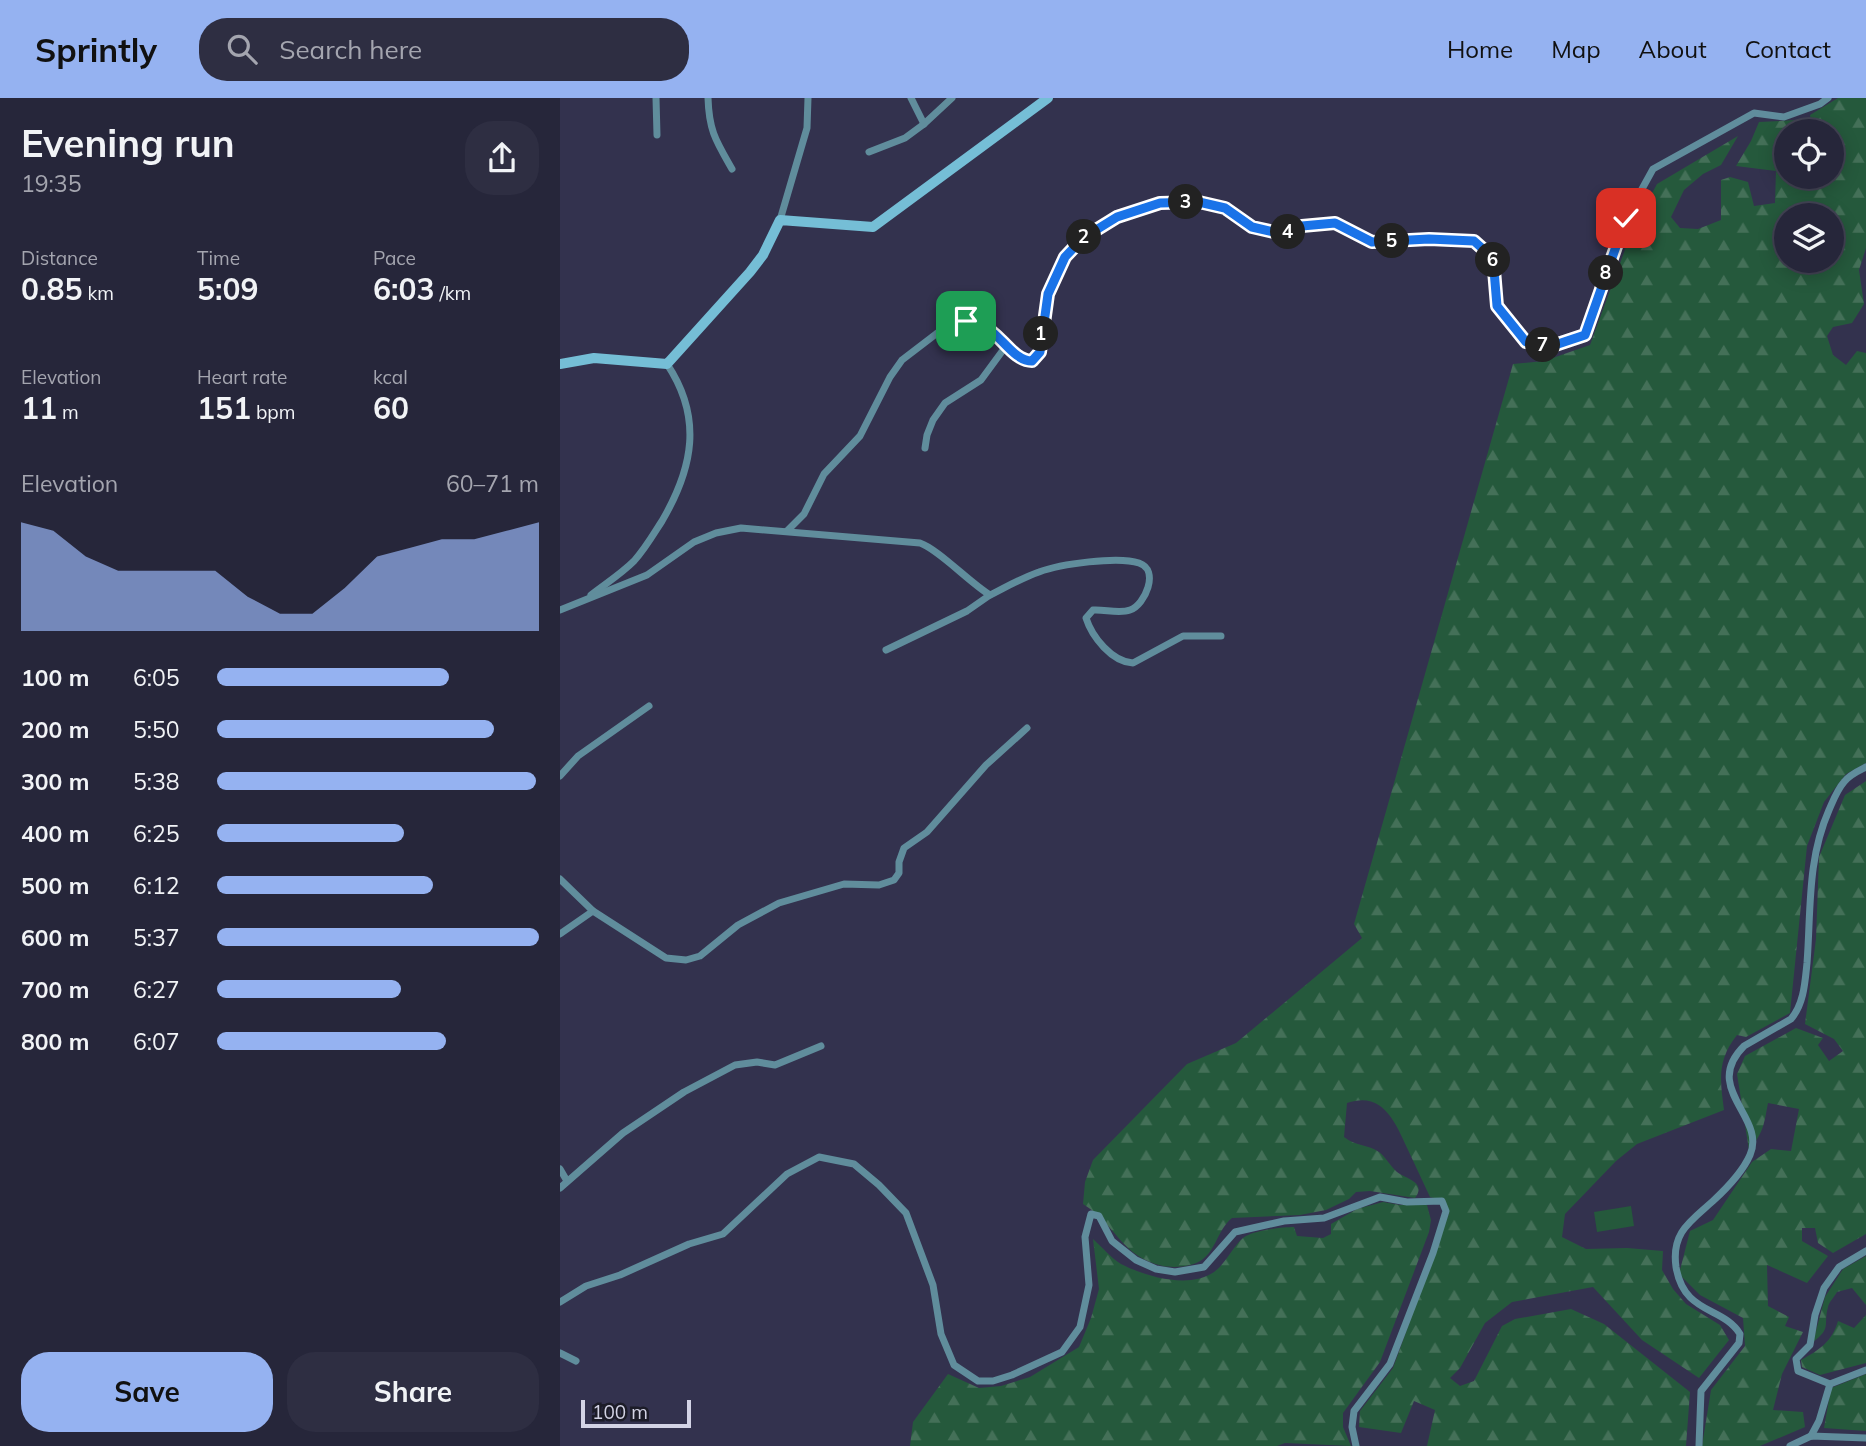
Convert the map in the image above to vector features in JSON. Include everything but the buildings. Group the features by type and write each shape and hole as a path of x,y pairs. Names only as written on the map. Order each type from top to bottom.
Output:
{"main road":[{"path":"560,364 594,358 667,363 750,272 763,254 780,219 873,227 1048,98"}],"street":[{"path":"656,98 657,135"},
{"path":"708,98 712,134 732,169"},
{"path":"780,219 807,128 808,98"},
{"path":"911,98 924,124"},
{"path":"869,152 905,138 952,98"},
{"path":"787,531 804,514 824,474 860,436 890,377 902,360 917,347 952,323 966,321 992,332 1027,361 1038,356 1048,294 1065,257 1083,238 1117,217 1160,203 1199,202 1225,208 1252,227 1283,234 1302,226 1335,223 1372,242 1429,239 1474,241 1493,258 1497,306 1526,342 1552,346 1585,335 1626,218 1653,169 1754,113 1784,117 1820,104 1828,98"},
{"path":"925,448 933,420 945,403 981,380 1006,346"},
{"path":"587,598 633,562 649,543 673,502 687,468 691,444 688,418 683,392 667,363"},
{"path":"560,610 647,575 694,542 716,533 741,528 928,546 965,578 990,595"},
{"path":"886,650 967,611 990,595 1040,571 1094,561 1139,563 1149,570 1150,578 1138,605 1126,611 1093,610 1086,618 1091,629 1118,660 1126,663 1138,662 1183,636 1221,636"},
{"path":"560,776 578,756 649,706"},
{"path":"560,879 593,911 666,958 686,960 700,956 738,925 779,903 844,884 879,885 894,880 899,873 899,862 904,848 927,832 986,765 1027,728"},
{"path":"1699,1446 1701,1391 1739,1343 1740,1334 1732,1325 1697,1305 1684,1289 1678,1278 1676,1264 1678,1240 1689,1220 1717,1198 1751,1154 1752,1139 1733,1097 1728,1075 1738,1051 1791,1019 1797,1012 1805,978 1811,871 1818,838 1843,782 1866,767"},
{"path":"560,934 593,911"},
{"path":"560,1188 624,1133 684,1092 735,1065 757,1062 775,1065 821,1046"},
{"path":"560,1302 586,1286 620,1275 689,1244 723,1234 787,1174 819,1157 854,1164 906,1213 933,1285 941,1334 954,1365 978,1381 993,1381 1062,1352 1080,1327 1089,1285 1086,1237 1091,1214 1099,1216 1112,1241 1136,1260 1156,1269 1175,1272 1204,1267 1235,1232 1284,1221 1324,1218 1380,1197 1407,1202 1442,1201 1446,1211 1433,1253 1390,1364 1354,1411 1352,1427 1356,1446"},
{"path":"560,1169 567,1181"},
{"path":"1866,1251 1839,1267 1824,1288 1815,1315 1810,1345 1796,1359 1798,1371 1830,1384 1866,1370"},
{"path":"560,1353 576,1361"},
{"path":"1811,1436 1819,1421 1830,1384"},
{"path":"1790,1446 1811,1436 1866,1438"}],"green space":[{"path":"1838,98 1866,98 1866,248 1859,270 1864,304 1852,323 1833,327 1827,336 1833,355 1846,365 1857,351 1866,353 1866,763 1846,774 1824,802 1807,846 1790,1013 1746,1037 1737,1035 1723,1062 1724,1110 1637,1144 1616,1161 1565,1214 1562,1237 1586,1249 1663,1251 1662,1270 1673,1289 1686,1304 1720,1325 1729,1340 1699,1378 1642,1340 1593,1287 1512,1302 1485,1323 1460,1368 1450,1378 1460,1386 1474,1381 1502,1326 1515,1319 1571,1309 1604,1324 1690,1392 1686,1446 1427,1446 1435,1410 1414,1401 1401,1433 1359,1427 1360,1411 1393,1368 1449,1213 1445,1201 1430,1197 1399,1131 1387,1112 1370,1101 1347,1103 1344,1137 1384,1156 1397,1172 1417,1185 1419,1188 1415,1198 1370,1191 1356,1192 1349,1199 1326,1210 1300,1215 1232,1218 1205,1257 1187,1266 1163,1266 1149,1262 1128,1248 1104,1221 1083,1204 1085,1182 1093,1160 1187,1064 1236,1043 1362,938 1354,924 1513,364 1544,361 1590,345 1633,228 1657,184 1738,136 1721,165 1703,174 1684,190 1671,217 1680,228 1698,229 1721,220 1721,180 1730,177 1748,182 1754,206 1774,203 1774,273 1844,273 1844,203 1775,203 1775,189 1844,189 1844,119 1811,119 1810,115"},
{"path":"1774,121 1774,171 1736,166 1759,122"},
{"path":"1866,781 1866,1234 1833,1253 1818,1243 1815,1228 1802,1228 1802,1241 1828,1256 1807,1283 1767,1265 1768,1306 1789,1317 1785,1326 1803,1332 1782,1374 1773,1410 1803,1412 1805,1427 1760,1446 1702,1446 1711,1390 1745,1346 1743,1318 1700,1295 1679,1274 1690,1231 1713,1220 1752,1162 1771,1149 1791,1151 1799,1109 1768,1103 1763,1128 1749,1150 1737,1074 1745,1056 1796,1028 1823,1038 1818,1045 1829,1061 1843,1051 1834,1039 1805,1024 1816,939 1819,857 1845,795"},
{"path":"1383,1202 1427,1205 1431,1220 1429,1232 1380,1362 1343,1413 1343,1427 1351,1446 1285,1443 1277,1446 910,1446 913,1422 948,1374 979,1388 1001,1386 1030,1377 1079,1347 1099,1289 1093,1239 1117,1262 1131,1269 1155,1277 1193,1280 1214,1272 1242,1239 1250,1234 1294,1227 1297,1236 1323,1238 1331,1234 1331,1224 1357,1209"},
{"path":"1631,1206 1634,1226 1597,1232 1594,1212"},
{"path":"1866,1256 1866,1305 1852,1288 1837,1292 1829,1305 1825,1330 1813,1342 1825,1297 1843,1269"},
{"path":"1866,1315 1866,1363 1820,1375 1802,1367 1801,1360 1824,1345 1838,1321 1854,1328"},
{"path":"1866,1374 1866,1431 1824,1428 1831,1388"}],"route":[{"path":"966,321 992,332 1006,346 1027,361 1032,361 1040,352 1048,294 1065,257 1083,238 1117,217 1160,203 1199,202 1225,208 1252,227 1283,234 1302,226 1335,223 1372,242 1429,239 1474,241 1493,258 1497,306 1526,342 1552,346 1585,335 1626,218"}]}
